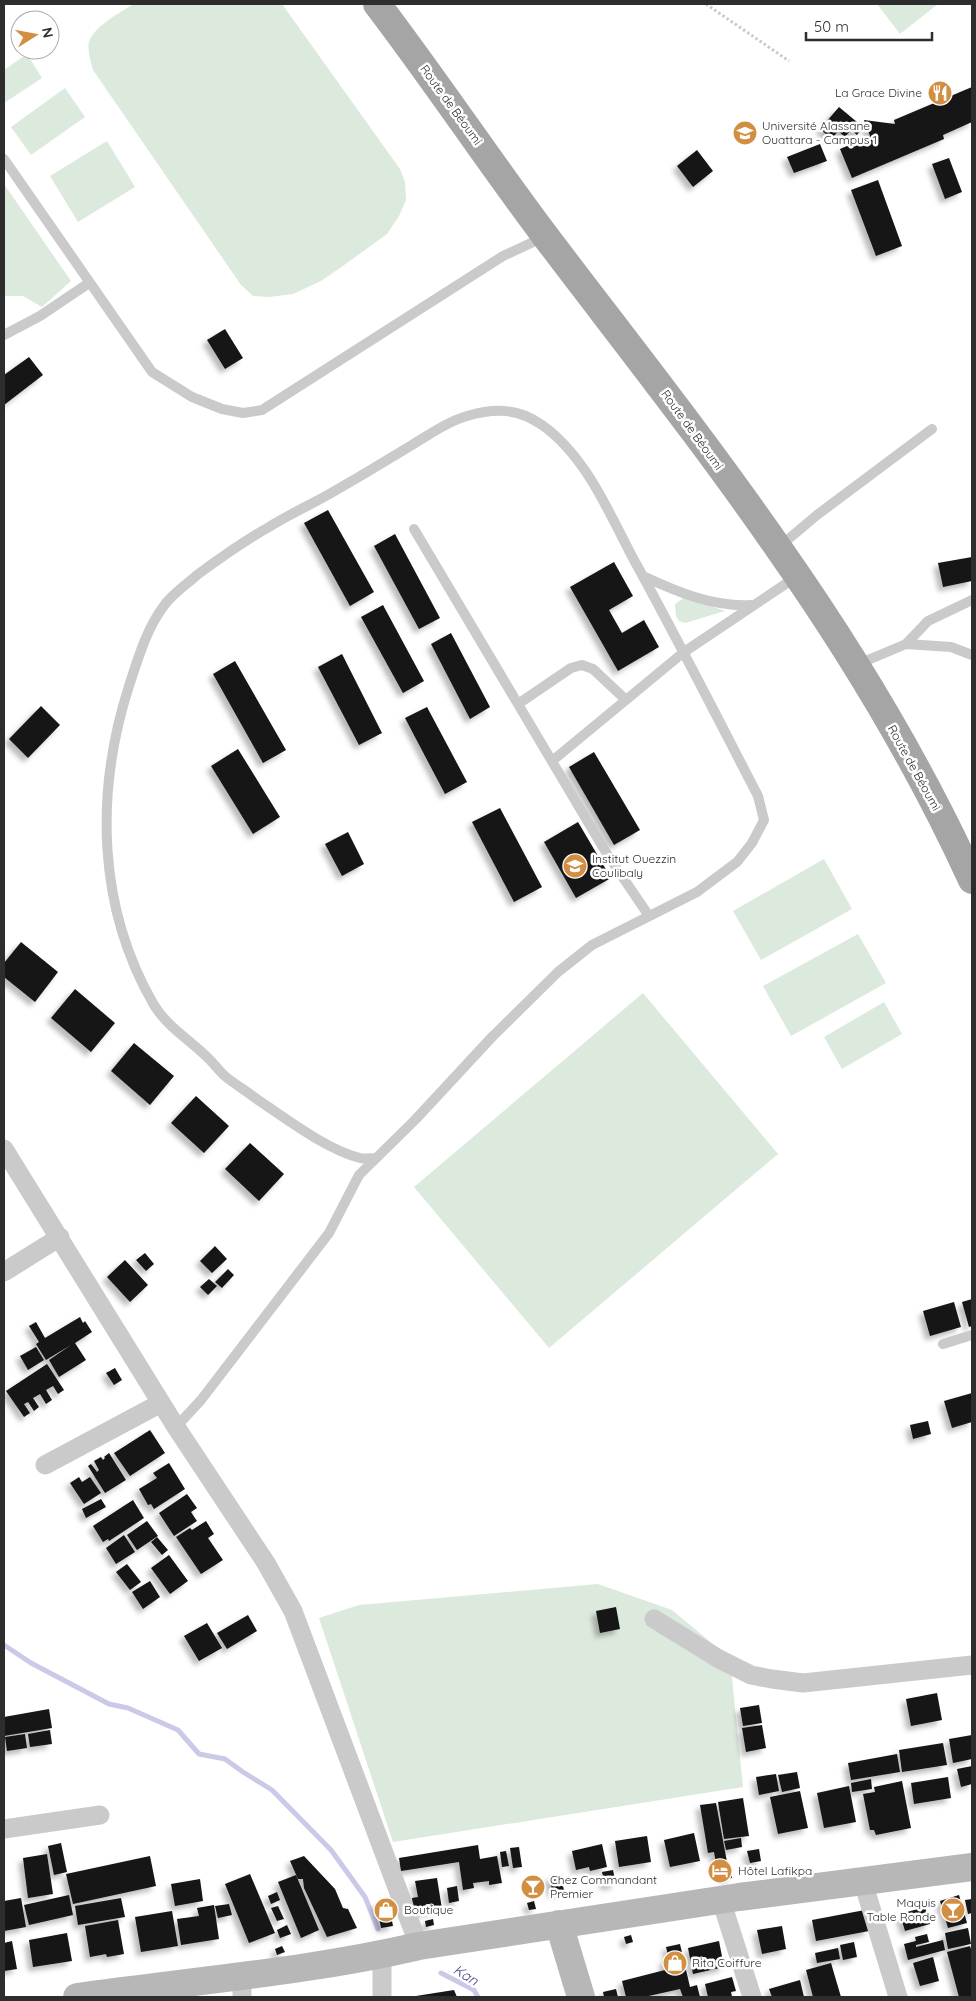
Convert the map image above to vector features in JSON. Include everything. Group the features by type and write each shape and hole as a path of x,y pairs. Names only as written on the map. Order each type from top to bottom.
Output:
{"main road":[{"name":"Route de Béoumi","path":"377,4 545,236 622,335 798,576 885,715 952,837 972,880"}],"street":[{"path":"4,1149 176,1427 266,1563 293,1611 419,1946"},
{"path":"4,1272 60,1237"},
{"path":"45,1465 161,1403"},
{"path":"654,1619 719,1659 752,1675 772,1680 803,1683 972,1665"},
{"path":"4,1830 100,1815"},
{"path":"83,1997 242,1987 419,1946 721,1900 972,1867"},
{"path":"863,1882 898,1997"},
{"path":"721,1900 752,1997"},
{"path":"560,1924 581,1997"},
{"path":"382,1954 382,1997"}],"lane":[{"path":"4,159 152,372 192,397 222,409 243,413 262,410 503,256 545,236"},
{"path":"4,335 40,316 89,283"},
{"path":"176,1427 201,1400 330,1233 359,1175 376,1158 558,972 592,945 697,892 737,862 752,842 764,820 758,796 684,652 594,486 571,451 540,424 522,414 498,409 448,423 328,495 270,526 220,557 164,604 137,660 122,709 112,759 106,818 110,880 117,916 136,967 156,1008 175,1030 204,1053 227,1078 294,1124 322,1142 362,1158 376,1158"},
{"path":"778,547 817,515 932,430"},
{"path":"414,529 607,854 649,916"},
{"path":"643,576 672,590 716,603 734,606 752,605"},
{"path":"552,761 684,652 798,576"},
{"path":"855,665 906,644 928,621 972,600"},
{"path":"906,644 951,647 972,655"},
{"path":"518,704 571,668 582,665 593,668 626,700"},
{"path":"943,1344 972,1335"}],"path":[{"path":"706,4 789,61"}],"shaded area":[{"path":"134,4 282,4 400,169 405,182 406,200 399,216 387,234 321,281 293,294 269,297 253,296 241,285 93,70 88,49 92,36 102,25"},
{"path":"877,4 938,4 900,34"},
{"path":"18,60 31,60 42,78 4,103 4,70"},
{"path":"65,88 85,117 31,155 11,127"},
{"path":"107,141 135,187 78,222 50,176"},
{"path":"4,184 71,281 42,307 23,296 4,296"},
{"path":"685,597 725,611 685,623 679,621 676,616 675,604"},
{"path":"824,859 852,909 761,960 733,911"},
{"path":"858,934 886,983 791,1036 763,986"},
{"path":"643,993 778,1154 549,1348 414,1187"},
{"path":"884,1002 902,1034 842,1069 824,1037"},
{"path":"598,1584 672,1610 730,1658 743,1787 393,1842 319,1618 359,1605"}],"building":[{"path":"972,87 972,122 943,135 944,139 852,178 840,149 870,136 864,120 895,124 894,120"},
{"path":"839,107 863,127 857,135 851,130 845,137 838,131 832,139 820,129"},
{"path":"820,144 827,161 794,173 787,157"},
{"path":"697,150 713,171 693,187 677,166"},
{"path":"949,158 962,192 945,199 932,164"},
{"path":"878,180 902,246 876,256 851,190"},
{"path":"225,329 243,358 225,369 207,340"},
{"path":"29,357 43,375 4,405 4,375"},
{"path":"328,510 374,592 350,606 304,523"},
{"path":"395,534 440,618 419,629 374,546"},
{"path":"972,557 972,581 943,587 938,563"},
{"path":"614,562 633,596 609,610 622,633 644,620 659,647 618,671 570,587"},
{"path":"383,605 424,681 403,693 361,617"},
{"path":"451,633 490,707 470,719 431,644"},
{"path":"342,654 382,733 359,745 318,667"},
{"path":"235,661 286,750 263,763 213,674"},
{"path":"41,706 60,725 28,758 9,739"},
{"path":"427,707 467,782 445,794 405,718"},
{"path":"238,749 280,817 253,834 211,766"},
{"path":"594,752 640,830 614,845 569,767"},
{"path":"500,808 542,887 514,902 472,822"},
{"path":"578,822 611,878 576,898 544,842"},
{"path":"348,832 364,864 342,876 325,844"},
{"path":"21,942 58,972 35,1002 4,977 4,963"},
{"path":"75,989 115,1023 91,1052 51,1018"},
{"path":"134,1043 174,1076 150,1105 111,1071"},
{"path":"196,1096 229,1126 204,1153 171,1123"},
{"path":"250,1143 284,1174 259,1201 225,1169"},
{"path":"215,1246 227,1259 212,1273 200,1261"},
{"path":"145,1253 154,1264 146,1271 136,1260"},
{"path":"125,1260 148,1285 130,1302 107,1277"},
{"path":"228,1269 234,1275 222,1288 215,1282"},
{"path":"209,1279 217,1286 208,1295 200,1287"},
{"path":"972,1299 972,1326 969,1327 962,1302"},
{"path":"954,1302 961,1327 930,1336 923,1311"},
{"path":"80,1317 92,1332 75,1343 86,1360 59,1377 49,1360 71,1345 46,1360 36,1344 39,1342 29,1326 36,1322 45,1338"},
{"path":"36,1347 44,1360 28,1370 20,1356"},
{"path":"47,1364 64,1390 58,1394 53,1386 46,1390 52,1400 46,1404 40,1394 33,1398 39,1407 34,1411 28,1402 24,1404 30,1413 24,1417 6,1391"},
{"path":"115,1368 122,1380 114,1385 106,1373"},
{"path":"972,1393 972,1422 952,1428 944,1401"},
{"path":"928,1421 931,1434 913,1439 910,1425"},
{"path":"150,1430 165,1453 130,1476 114,1453"},
{"path":"109,1453 126,1480 105,1493 88,1466 91,1464 97,1472 99,1470 94,1461 101,1457 103,1460"},
{"path":"169,1463 185,1489 154,1509 151,1504 148,1505 139,1489 157,1478 153,1473"},
{"path":"79,1477 82,1482 90,1477 101,1493 84,1504 70,1483"},
{"path":"187,1494 197,1508 191,1512 197,1521 174,1536 159,1513"},
{"path":"101,1499 106,1507 86,1518 82,1509"},
{"path":"133,1500 144,1518 109,1541 108,1539 103,1542 93,1526"},
{"path":"147,1521 158,1536 137,1550 127,1535"},
{"path":"206,1521 214,1534 208,1538 223,1560 201,1574 176,1537"},
{"path":"124,1535 135,1552 116,1564 106,1548"},
{"path":"157,1537 168,1550 162,1555 151,1542"},
{"path":"169,1555 188,1581 170,1594 151,1568"},
{"path":"127,1564 141,1582 130,1590 116,1572"},
{"path":"150,1581 160,1597 143,1609 132,1592"},
{"path":"616,1607 620,1629 600,1633 596,1611"},
{"path":"248,1615 257,1631 227,1649 217,1633"},
{"path":"207,1623 222,1648 199,1661 184,1636"},
{"path":"937,1693 942,1720 911,1726 906,1699"},
{"path":"759,1705 762,1723 743,1726 740,1708"},
{"path":"49,1709 52,1728 4,1736 4,1717"},
{"path":"762,1725 766,1748 746,1752 742,1728"},
{"path":"50,1730 52,1744 30,1747 28,1734"},
{"path":"25,1734 27,1748 7,1751 5,1737"},
{"path":"972,1735 972,1759 953,1763 949,1739"},
{"path":"943,1743 947,1765 902,1772 899,1750"},
{"path":"897,1754 900,1772 851,1780 848,1763"},
{"path":"972,1766 972,1784 961,1787 957,1769"},
{"path":"797,1772 800,1788 782,1792 778,1775"},
{"path":"776,1774 779,1791 759,1795 756,1777"},
{"path":"948,1777 951,1798 914,1804 911,1783"},
{"path":"871,1779 872,1789 852,1792 851,1783"},
{"path":"902,1781 911,1828 876,1835 874,1830 870,1830 863,1794 875,1792 874,1787"},
{"path":"849,1786 856,1822 824,1828 817,1793"},
{"path":"800,1791 808,1828 778,1834 770,1797"},
{"path":"743,1798 749,1836 724,1839 718,1802"},
{"path":"716,1803 727,1862 716,1863 714,1852 708,1853 700,1805"},
{"path":"694,1833 700,1861 670,1867 664,1840"},
{"path":"647,1836 651,1862 619,1867 615,1841"},
{"path":"741,1838 742,1847 726,1850 724,1841"},
{"path":"61,1843 67,1872 54,1875 48,1846"},
{"path":"602,1844 607,1867 590,1871 589,1867 576,1870 572,1851"},
{"path":"478,1845 480,1859 497,1856 502,1883 489,1885 489,1881 473,1883 474,1888 463,1890 459,1862 401,1871 399,1858"},
{"path":"519,1847 522,1867 513,1868 510,1848"},
{"path":"759,1849 761,1861 750,1863 747,1851"},
{"path":"506,1851 509,1866 502,1867 500,1852"},
{"path":"47,1854 53,1894 28,1898 23,1858"},
{"path":"150,1856 156,1886 73,1904 66,1874"},
{"path":"304,1856 335,1889 343,1908 348,1909 357,1928 327,1937 304,1888 303,1879 298,1879 290,1861"},
{"path":"730,1865 732,1878 724,1879 723,1866"},
{"path":"613,1870 616,1884 605,1886 602,1872"},
{"path":"250,1874 275,1933 249,1943 225,1884"},
{"path":"561,1874 564,1891 553,1894 549,1877"},
{"path":"296,1875 319,1930 301,1938 278,1882"},
{"path":"437,1878 442,1909 414,1914 412,1898 418,1897 415,1881"},
{"path":"200,1879 203,1901 175,1906 171,1884"},
{"path":"457,1886 459,1901 449,1903 447,1888"},
{"path":"277,1892 280,1900 271,1904 268,1896"},
{"path":"69,1895 73,1915 29,1925 24,1905"},
{"path":"959,1895 967,1923 948,1928 940,1901"},
{"path":"21,1898 26,1927 4,1931 4,1901"},
{"path":"121,1898 125,1917 78,1925 75,1906"},
{"path":"972,1899 972,1913 968,1914 965,1900"},
{"path":"388,1900 393,1926 381,1928 376,1903"},
{"path":"534,1901 536,1909 529,1910 527,1903"},
{"path":"229,1904 232,1915 218,1918 215,1906"},
{"path":"214,1905 219,1939 181,1945 177,1919 199,1916 197,1908"},
{"path":"278,1906 284,1919 277,1921 271,1908"},
{"path":"925,1907 930,1924 905,1931 900,1914"},
{"path":"865,1910 869,1931 816,1941 812,1920"},
{"path":"172,1911 178,1946 141,1952 135,1917"},
{"path":"433,1919 434,1925 426,1927 425,1921"},
{"path":"118,1920 124,1954 107,1957 106,1954 90,1957 85,1926"},
{"path":"287,1925 291,1934 280,1938 277,1930"},
{"path":"782,1926 786,1949 762,1954 757,1930"},
{"path":"968,1928 971,1944 948,1949 945,1933"},
{"path":"67,1933 72,1961 33,1967 29,1940"},
{"path":"927,1934 929,1942 916,1945 916,1947 943,1940 945,1950 908,1960 904,1944 916,1941 915,1937"},
{"path":"631,1935 633,1942 626,1944 624,1937"},
{"path":"12,1941 17,1969 4,1971 4,1943"},
{"path":"719,1941 724,1967 693,1974 688,1948"},
{"path":"854,1942 857,1957 843,1960 840,1945"},
{"path":"680,1944 690,1987 697,1985 700,1997 683,1997 680,1989 644,1997 626,1997 622,1981 665,1970 663,1960 669,1959 666,1947"},
{"path":"282,1946 285,1952 277,1955 275,1949"},
{"path":"970,1946 972,1952 972,1996 959,1997 947,1952"},
{"path":"838,1948 840,1959 817,1963 815,1953"},
{"path":"933,1957 939,1981 920,1986 913,1963"},
{"path":"831,1963 841,1997 813,1997 806,1970"},
{"path":"732,1977 736,1991 731,1992 732,1997 708,1997 705,1984"},
{"path":"800,1980 804,1997 772,1997 769,1989"},
{"path":"616,1989 618,1997 604,1997 603,1992"},
{"path":"454,1990 457,1997 416,1996"}],"waterway":[{"path":"4,1645 31,1663 109,1704 128,1708 178,1730 199,1754 225,1759 272,1790 331,1850 365,1897 378,1929"},
{"name":"Kan","path":"441,1973 474,1990 478,1997"}],"place":[{"name":"La Grace Divine","path":"940,93"},
{"name":"Université Alassane Ouattara - Campus 1","path":"745,133"},
{"name":"Institut Ouezzin Coulibaly","path":"575,866"},
{"name":"Hôtel Lafikpa","path":"720,1871"},
{"name":"Chez Commandant Premier","path":"533,1887"},
{"name":"Boutique","path":"386,1910"},
{"name":"Maquis Table Ronde","path":"953,1910"},
{"name":"Rita Coiffure","path":"675,1963"}]}
